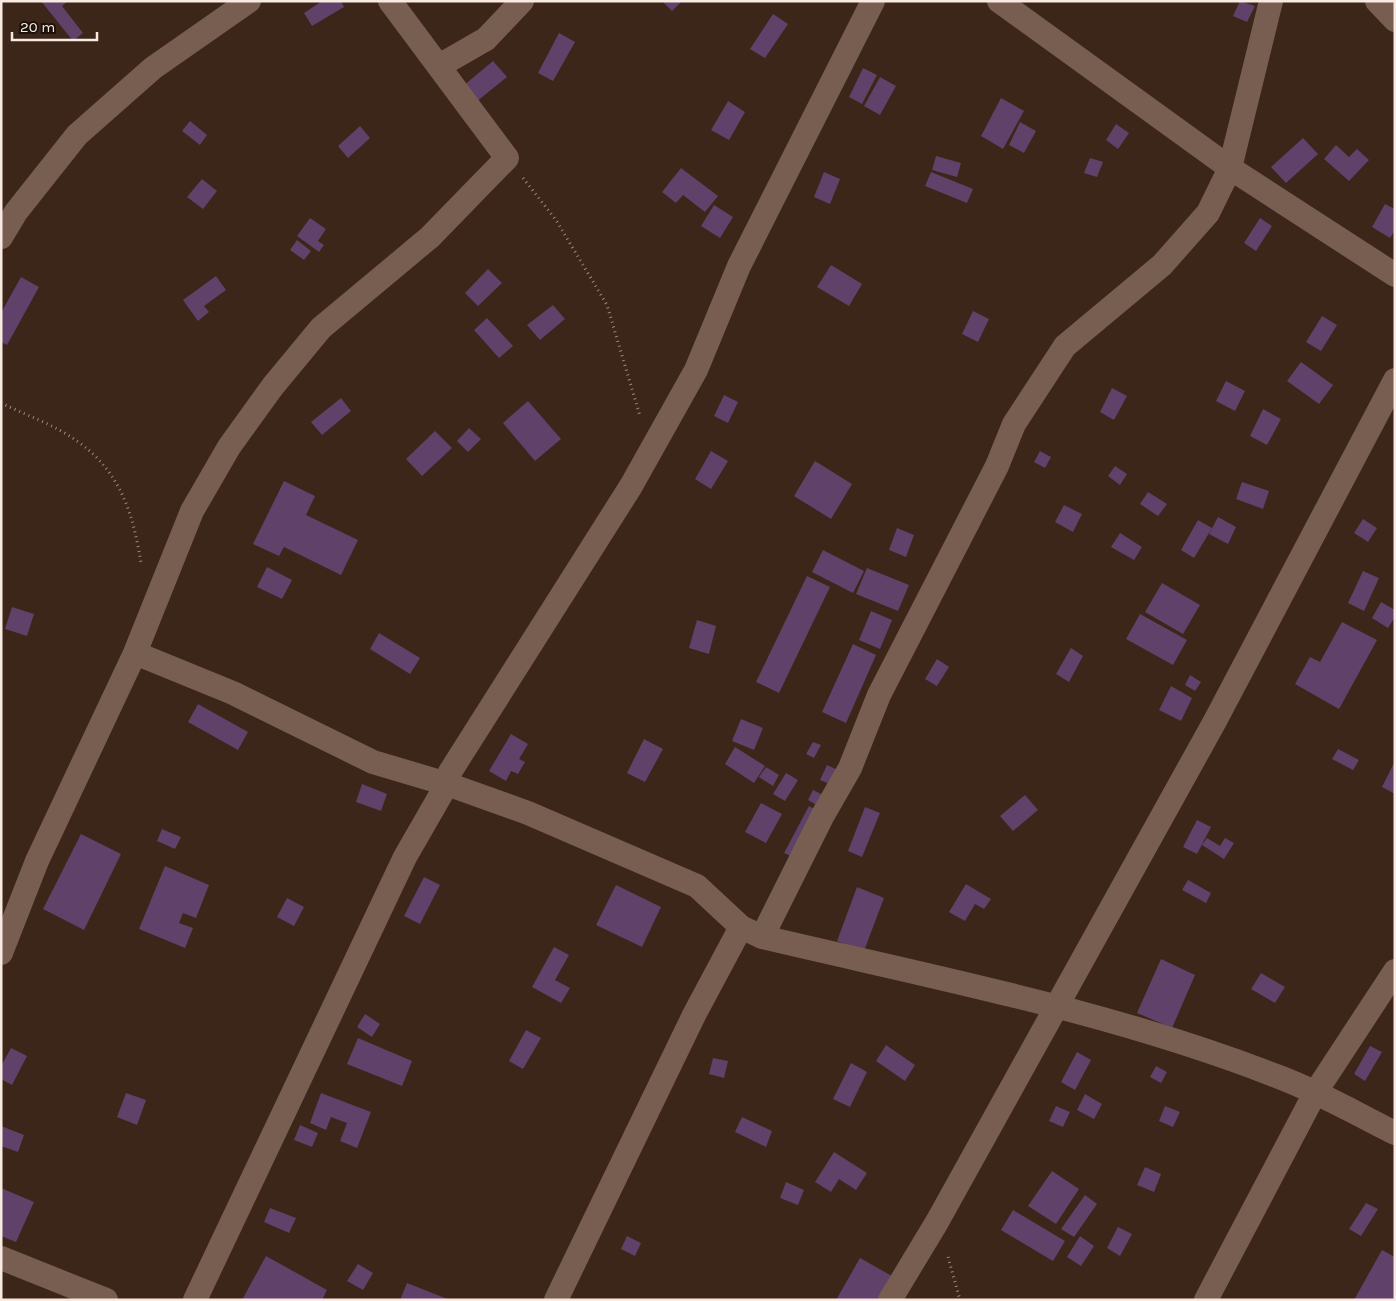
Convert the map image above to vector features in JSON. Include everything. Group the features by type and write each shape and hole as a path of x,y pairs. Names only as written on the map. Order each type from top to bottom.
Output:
{"street":[{"path":"1,237 16,212 77,135 153,68 250,1"},
{"path":"1,952 37,860 135,653 192,511 229,447 273,386 321,328 430,237 507,158 390,1"},
{"path":"439,66 486,39 522,1"},
{"path":"196,1300 405,857 447,784 450,772 631,486 696,370 739,266 873,1"},
{"path":"999,1 1230,168 1395,275"},
{"path":"762,937 823,816 850,768 879,695 997,466 1014,424 1065,346 1162,265 1187,240 1208,213 1230,168 1271,1"},
{"path":"1377,1 1395,20"},
{"path":"890,1300 937,1222 1215,720 1395,380"},
{"path":"135,653 233,693 373,762 447,784 608,846 697,886 741,927 762,937 1057,1006 1189,1044 1280,1077 1395,1133"},
{"path":"556,1300 694,1014 741,927"},
{"path":"1206,1300 1315,1093 1395,970"},
{"path":"1,1258 106,1300"}],"path":[{"path":"507,158 556,220 607,305 634,394 649,453"},
{"path":"1,403 76,440 102,462 120,486 136,533 142,568"},
{"path":"937,1222 960,1300"}],"building":[{"path":"41,1 68,1 62,6 83,33 73,41"},
{"path":"322,1 341,1 344,7 312,26 304,13"},
{"path":"662,1 682,1 672,11"},
{"path":"1240,1 1255,6 1247,22 1233,16"},
{"path":"773,14 788,24 765,58 750,49"},
{"path":"559,33 575,42 553,81 538,73"},
{"path":"493,61 507,77 476,102 463,86"},
{"path":"863,68 877,75 862,104 849,97"},
{"path":"880,77 896,86 880,115 864,106"},
{"path":"1001,98 1024,111 1003,149 981,136"},
{"path":"728,101 745,112 729,140 711,130"},
{"path":"190,121 207,135 200,145 182,131"},
{"path":"1020,122 1036,131 1024,153 1009,145"},
{"path":"1116,124 1129,133 1118,149 1106,140"},
{"path":"360,126 370,138 348,158 338,146"},
{"path":"1303,138 1318,154 1286,183 1271,167"},
{"path":"1336,145 1349,157 1357,149 1369,160 1349,181 1324,159"},
{"path":"936,156 961,163 957,177 932,170"},
{"path":"1090,158 1103,162 1097,177 1084,173"},
{"path":"681,168 718,196 705,212 683,195 676,203 662,192"},
{"path":"824,172 840,179 830,204 814,197"},
{"path":"931,172 973,189 967,203 925,186"},
{"path":"202,179 217,191 203,209 187,197"},
{"path":"1385,204 1395,209 1395,230 1390,238 1372,227"},
{"path":"714,205 733,217 720,238 701,226"},
{"path":"310,218 326,229 318,241 324,245 319,252 297,236"},
{"path":"1260,218 1272,226 1256,251 1244,243"},
{"path":"297,240 311,251 304,260 290,250"},
{"path":"831,265 862,284 849,306 817,287"},
{"path":"488,269 502,283 478,306 465,293"},
{"path":"216,276 226,290 204,306 209,312 198,321 183,300"},
{"path":"21,277 39,287 7,345 1,342 1,313"},
{"path":"553,305 565,319 540,340 527,325"},
{"path":"973,311 989,319 978,342 962,334"},
{"path":"1322,316 1337,325 1321,351 1306,342"},
{"path":"487,318 513,346 499,358 474,330"},
{"path":"1301,362 1333,385 1319,404 1287,381"},
{"path":"1226,381 1245,391 1235,411 1216,401"},
{"path":"1112,388 1127,396 1114,420 1100,412"},
{"path":"724,395 738,402 728,423 714,416"},
{"path":"341,398 351,411 322,435 311,422"},
{"path":"528,401 561,439 535,461 503,423"},
{"path":"1263,409 1281,419 1267,445 1250,436"},
{"path":"469,428 481,439 468,452 457,441"},
{"path":"435,431 452,448 422,476 406,459"},
{"path":"711,451 728,461 711,489 695,479"},
{"path":"1040,451 1051,457 1045,468 1034,462"},
{"path":"815,461 852,484 831,519 794,496"},
{"path":"1115,466 1127,474 1120,485 1108,476"},
{"path":"284,481 315,496 306,515 358,540 341,575 284,547 279,556 253,544"},
{"path":"1242,482 1269,491 1263,509 1236,499"},
{"path":"1148,492 1167,504 1158,516 1140,504"},
{"path":"1064,505 1082,514 1073,532 1055,522"},
{"path":"1218,517 1236,527 1228,544 1209,534"},
{"path":"1363,519 1377,528 1368,542 1354,533"},
{"path":"1198,520 1212,528 1194,558 1181,550"},
{"path":"897,528 914,535 906,557 889,550"},
{"path":"1120,533 1142,547 1134,560 1111,547"},
{"path":"823,550 864,571 853,593 812,572"},
{"path":"267,567 292,580 282,599 257,587"},
{"path":"867,568 909,585 898,611 856,594"},
{"path":"1363,571 1379,578 1364,611 1348,603"},
{"path":"807,576 830,587 779,693 756,682"},
{"path":"1162,583 1200,605 1183,634 1145,612"},
{"path":"1381,602 1395,610 1395,617 1388,628 1372,618"},
{"path":"12,607 34,614 27,636 5,629"},
{"path":"871,611 892,620 880,649 859,640"},
{"path":"1140,614 1187,640 1173,665 1126,639"},
{"path":"697,620 716,626 709,654 689,648"},
{"path":"1342,622 1377,640 1339,709 1295,684 1310,657 1320,662"},
{"path":"379,633 420,658 410,674 370,649"},
{"path":"853,644 876,655 846,723 822,712"},
{"path":"1071,648 1083,656 1069,682 1056,674"},
{"path":"937,659 949,667 937,686 925,679"},
{"path":"1190,675 1201,682 1195,691 1185,685"},
{"path":"1171,686 1192,698 1181,721 1159,710"},
{"path":"198,704 248,732 238,750 188,722"},
{"path":"741,719 763,728 754,750 732,741"},
{"path":"511,734 528,744 519,759 525,762 518,774 511,771 506,781 489,771"},
{"path":"644,739 663,749 645,782 627,773"},
{"path":"813,742 821,745 814,758 806,754"},
{"path":"735,747 765,766 754,783 725,764"},
{"path":"1338,749 1359,760 1353,770 1332,759"},
{"path":"1395,761 1395,794 1382,787"},
{"path":"827,765 842,772 835,786 820,780"},
{"path":"766,767 779,775 773,786 759,777"},
{"path":"786,773 798,780 785,801 773,794"},
{"path":"362,784 387,794 381,811 356,802"},
{"path":"813,790 827,797 821,808 808,800"},
{"path":"1025,795 1038,810 1013,831 1000,816"},
{"path":"761,803 782,814 766,843 745,832"},
{"path":"809,806 822,813 797,859 784,853"},
{"path":"865,807 880,813 862,857 848,851"},
{"path":"1197,820 1211,827 1197,854 1183,847"},
{"path":"162,829 181,837 175,849 157,841"},
{"path":"81,834 121,854 84,930 43,909"},
{"path":"1207,838 1220,846 1225,838 1234,843 1224,859 1202,845"},
{"path":"165,866 209,885 196,918 183,913 179,923 193,928 185,948 139,929"},
{"path":"424,877 440,885 420,924 404,916"},
{"path":"1188,880 1211,893 1206,903 1182,890"},
{"path":"966,884 991,899 984,909 975,904 965,921 949,912"},
{"path":"616,885 661,907 642,947 596,925"},
{"path":"857,887 884,898 864,951 837,941"},
{"path":"287,898 304,907 294,926 277,917"},
{"path":"554,947 569,955 555,980 570,988 561,1003 532,987"},
{"path":"1161,959 1195,975 1172,1028 1137,1013"},
{"path":"1261,973 1285,987 1275,1003 1251,989"},
{"path":"365,1014 380,1024 372,1037 357,1027"},
{"path":"526,1030 541,1038 523,1069 509,1061"},
{"path":"358,1038 412,1061 402,1086 347,1064"},
{"path":"886,1045 915,1065 905,1081 876,1061"},
{"path":"1370,1046 1382,1052 1365,1081 1354,1074"},
{"path":"11,1048 27,1056 12,1085 1,1079 1,1066"},
{"path":"1077,1052 1091,1060 1075,1090 1061,1082"},
{"path":"713,1058 728,1061 724,1078 709,1074"},
{"path":"851,1063 867,1072 850,1107 833,1099"},
{"path":"1156,1066 1167,1072 1161,1083 1150,1077"},
{"path":"126,1093 146,1100 137,1125 117,1117"},
{"path":"321,1093 371,1112 357,1148 340,1141 347,1123 331,1117 326,1130 310,1123"},
{"path":"1085,1094 1102,1104 1094,1119 1077,1110"},
{"path":"1056,1106 1070,1112 1063,1127 1049,1121"},
{"path":"1165,1106 1180,1112 1173,1127 1159,1121"},
{"path":"742,1117 772,1131 766,1147 735,1132"},
{"path":"300,1125 318,1133 312,1147 294,1140"},
{"path":"1,1126 24,1135 18,1152 1,1146"},
{"path":"834,1152 867,1173 856,1190 839,1179 831,1192 815,1182"},
{"path":"1145,1167 1161,1174 1154,1192 1137,1185"},
{"path":"1052,1171 1079,1189 1056,1224 1028,1206"},
{"path":"786,1182 804,1190 798,1205 780,1198"},
{"path":"1,1188 34,1202 16,1242 1,1236"},
{"path":"1085,1195 1097,1204 1074,1237 1061,1229"},
{"path":"1366,1203 1378,1209 1361,1236 1349,1229"},
{"path":"270,1208 296,1218 289,1233 264,1222"},
{"path":"1013,1210 1065,1241 1053,1261 1001,1230"},
{"path":"1118,1227 1132,1234 1120,1256 1107,1248"},
{"path":"627,1236 641,1243 635,1256 621,1249"},
{"path":"1080,1236 1094,1246 1081,1266 1067,1257"},
{"path":"1382,1250 1395,1257 1395,1300 1354,1300"},
{"path":"266,1256 327,1290 322,1300 242,1300"},
{"path":"860,1258 892,1276 878,1300 836,1300"},
{"path":"358,1264 373,1273 363,1290 347,1281"},
{"path":"407,1283 450,1300 400,1300"}]}
